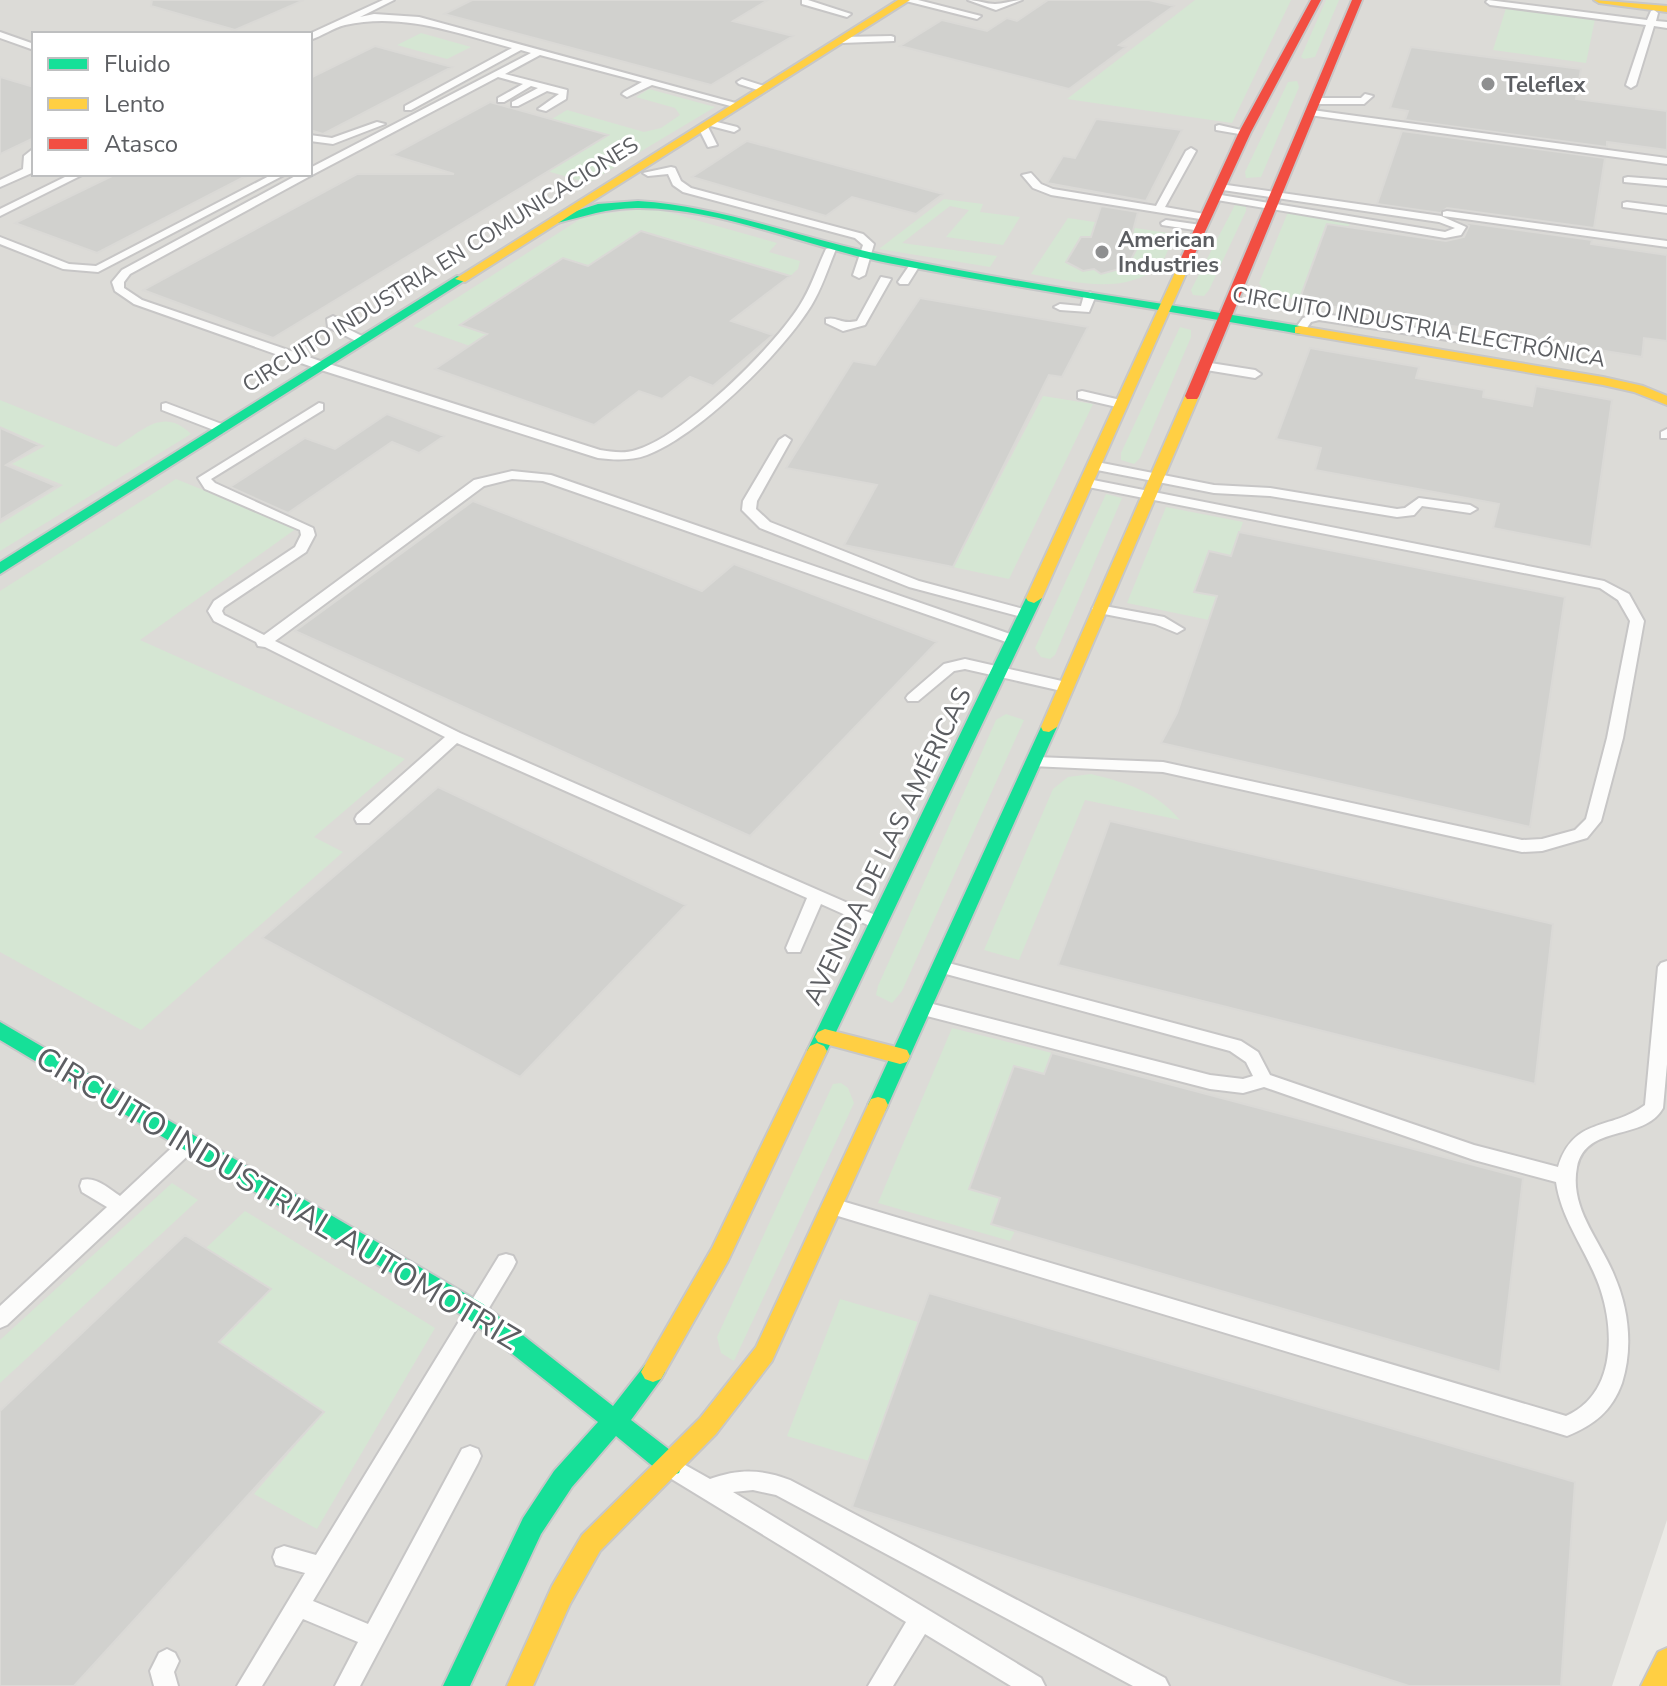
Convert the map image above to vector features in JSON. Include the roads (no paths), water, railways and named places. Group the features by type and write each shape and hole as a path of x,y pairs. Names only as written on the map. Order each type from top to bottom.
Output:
{"main road":[{"name":"CIRCUITO INDUSTRIA EN COMUNICACIONES","path":"0,569 839,42 862,16 906,0"},
{"name":"AVENIDA DE LAS AMÉRICAS","path":"520,1686 564,1591 590,1544 628,1500 670,1465 730,1404 764,1354 1034,761 1314,107 1305,71 1316,0"},
{"name":"AVENIDA DE LAS AMÉRICAS","path":"456,1686 540,1513 563,1479 615,1426 683,1325 825,1037 1097,466 1163,308 1245,132 1305,71 1357,0"},
{"path":"1599,0 1658,13"},
{"path":"648,173 675,145"},
{"name":"CIRCUITO INDUSTRIA ELECTRÓNICA","path":"648,173 650,183 656,189 690,209"},
{"name":"CIRCUITO INDUSTRIA ELECTRÓNICA","path":"557,219 621,202 690,209 831,249 915,265 1017,276 1090,295 1603,381 1638,389 1667,401"},
{"name":"CIRCUITO INDUSTRIAL AUTOMOTRIZ","path":"0,1030 475,1311 534,1352 615,1426 670,1465"},
{"path":"825,1037 900,1056"},
{"path":"1654,1686 1667,1661"}],"lane":[{"path":"312,36 390,0"},
{"path":"906,0 946,9 960,20 979,21"},
{"path":"972,0 996,7 1018,0"},
{"path":"805,2 862,16"},
{"path":"1490,2 1658,13 1667,25"},
{"path":"1631,85 1658,13"},
{"path":"847,14 862,16"},
{"path":"338,24 374,17 403,18 738,105"},
{"path":"0,35 32,46"},
{"path":"839,42 891,39"},
{"path":"839,42 866,51"},
{"path":"312,138 333,141 370,129 520,47"},
{"path":"312,171 539,52"},
{"path":"496,74 565,94 543,109"},
{"path":"627,94 650,82"},
{"path":"742,82 764,89"},
{"path":"501,100 531,83"},
{"path":"515,104 547,87"},
{"path":"1314,107 1350,104 1364,101 1368,96"},
{"path":"1314,107 1664,160 1667,172"},
{"path":"712,145 706,125 734,129"},
{"path":"1219,128 1245,132"},
{"path":"1159,209 1191,151"},
{"path":"2,183 31,170"},
{"path":"648,173 671,170 677,183 687,190 859,236 869,244 868,256 859,275"},
{"path":"1027,175 1037,186 1051,192 1159,209 1203,222"},
{"path":"0,213 75,176"},
{"path":"0,240 67,267 98,269 277,176"},
{"path":"302,176 126,272 118,282 125,296 322,366 598,454 621,456 642,452 669,439 775,346 804,308 831,249"},
{"path":"1628,180 1667,183"},
{"path":"1219,188 1441,219 1461,227 1457,233 1445,235 1277,197"},
{"path":"1219,188 1667,244"},
{"path":"1627,205 1667,210"},
{"path":"1166,223 1203,222"},
{"path":"904,282 915,265"},
{"path":"830,321 843,328 861,323 885,279"},
{"path":"1060,307 1085,310 1090,295"},
{"path":"1300,330 1307,320 1318,316 1563,354"},
{"path":"333,319 332,325 337,331 362,340"},
{"path":"1204,366 1255,374"},
{"path":"1082,395 1121,404"},
{"path":"166,407 223,429"},
{"path":"319,407 204,478 210,486 306,528 308,535 301,549 219,604 215,611 219,618 263,643 455,736 877,923"},
{"path":"785,440 750,501 749,510 765,525 914,584 1026,614"},
{"path":"1034,761 1163,767 1522,846 1542,845 1581,834 1593,821 1615,738 1637,621 1624,597 1604,585 1153,486 1097,466"},
{"path":"263,643 479,483 503,474 523,473 546,478 1014,640"},
{"path":"1088,483 1153,486 1216,483 1397,513 1409,512 1412,507 1470,513"},
{"path":"1099,609 1159,620 1177,629"},
{"path":"913,698 949,667 965,664 1001,669 1066,687"},
{"path":"363,819 455,736"},
{"path":"794,948 816,897"},
{"path":"940,967 1235,1046 1252,1057 1264,1080"},
{"path":"833,1206 1567,1426 1582,1422 1607,1395 1617,1365 1617,1319 1610,1288 1576,1223 1565,1177 1578,1145 1588,1137 1633,1122 1654,1108 1667,967"},
{"path":"922,1008 1210,1082 1243,1086 1264,1080 1474,1152 1565,1177"},
{"path":"0,1319 189,1143"},
{"path":"89,1186 122,1207"},
{"path":"249,1686 506,1262"},
{"path":"347,1686 470,1456"},
{"name":"CIRCUITO INDUSTRIAL AUTOMOTRIZ","path":"670,1465 706,1490 1033,1686"},
{"path":"706,1490 739,1478 761,1479 782,1487 1157,1686"},
{"path":"284,1557 321,1567"},
{"path":"297,1605 373,1637"},
{"path":"880,1686 922,1618"},
{"path":"166,1686 162,1671 167,1661"}],"place":[{"name":"Teleflex","path":"1488,84"},
{"name":"American Industries","path":"1102,252"}]}
